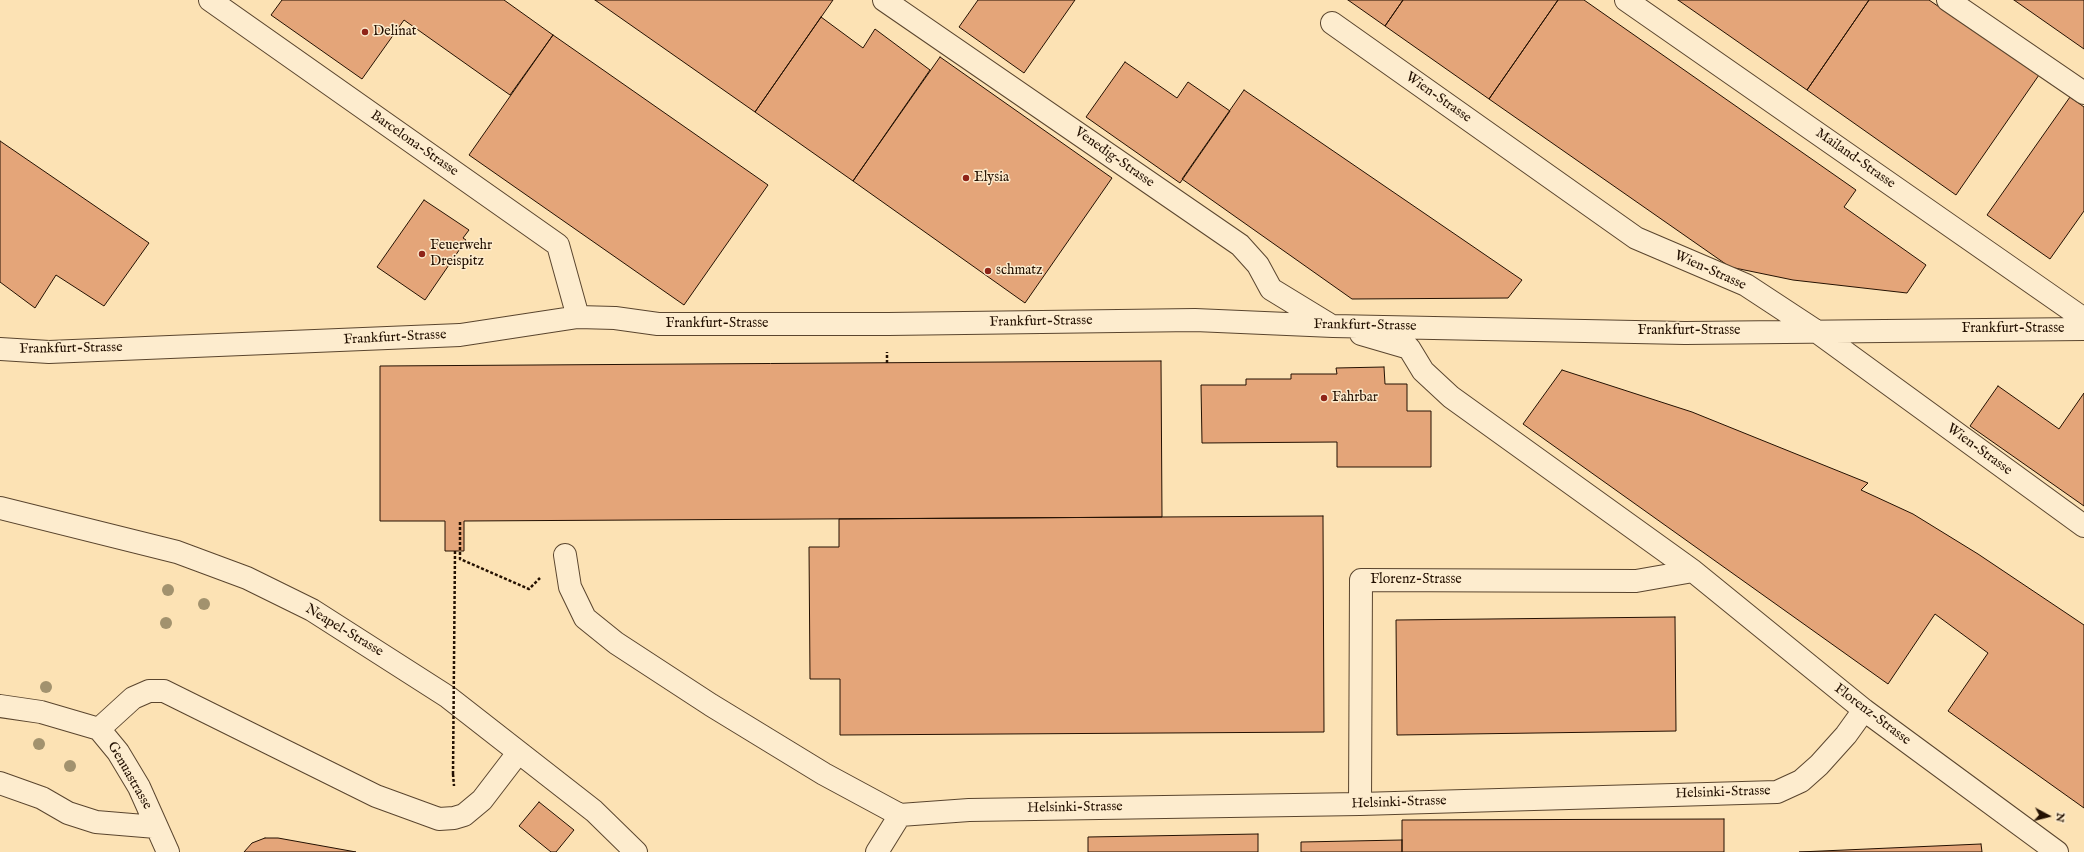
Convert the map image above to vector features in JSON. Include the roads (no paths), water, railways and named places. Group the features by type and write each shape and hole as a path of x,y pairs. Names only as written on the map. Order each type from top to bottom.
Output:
{"street":[{"name":"Barcelona-Strasse","path":"210,0 558,245 578,317"},
{"name":"Venedig-Strasse","path":"884,0 1240,245 1258,265 1271,289 1333,326"},
{"name":"Mailand-Strasse","path":"1626,0 2084,319"},
{"path":"1948,0 2084,93"},
{"name":"Wien-Strasse","path":"1332,23 1636,238 1746,285 1816,331 2084,526"},
{"name":"Frankfurt-Strasse","path":"0,349 49,352 460,335 578,317 615,318 658,324 888,324 1195,320 1333,326 1685,333 2084,329"},
{"name":"Florenz-Strasse","path":"1333,326 1409,348 1423,370 1452,397 1693,571 1864,710 2057,852"},
{"name":"Neapel-Strasse","path":"0,508 176,552 247,578 312,610 380,652 448,697 594,811 636,852"},
{"path":"565,555 570,588 585,618 616,643 711,705 818,770 900,815 883,850"},
{"name":"Florenz-Strasse","path":"1360,804 1361,580 1636,581 1693,571"},
{"path":"99,729 133,698 149,691 164,691 376,796 439,819 454,818 464,815 482,800 518,753"},
{"name":"Genuastrasse","path":"0,706 41,712 99,729 118,752 139,787 168,852"},
{"name":"Helsinki-Strasse","path":"900,815 969,810 1360,804 1777,792 1801,781 1819,765 1846,735 1864,710"},
{"path":"0,783 42,798 68,813 96,822 156,827"}],"place":[{"name":"Delinat","path":"365,32"},
{"name":"Elysia","path":"966,178"},
{"name":"Feuerwehr Dreispitz","path":"422,254"},
{"name":"schmatz","path":"988,271"},
{"name":"Fahrbar","path":"1324,398"}]}
